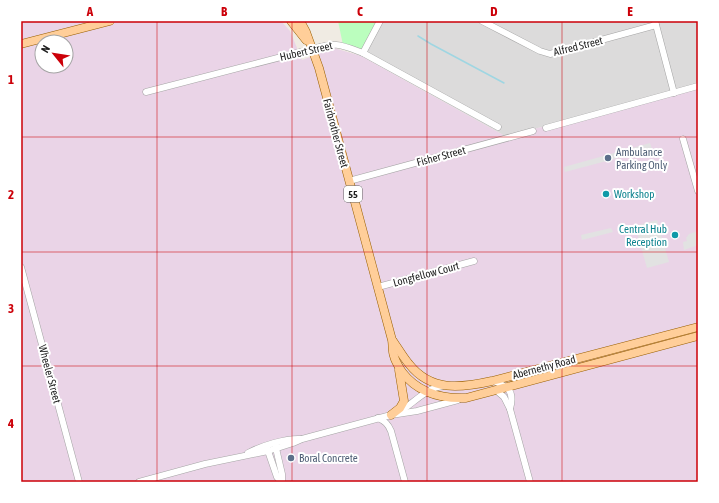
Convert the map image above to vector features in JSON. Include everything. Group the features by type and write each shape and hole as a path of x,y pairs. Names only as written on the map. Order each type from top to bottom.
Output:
{"main road":[{"path":"21,44 110,21"},
{"name":"55","path":"291,21 312,49"},
{"name":"Fairbrother Street","path":"300,21 306,32 319,68 392,340 394,356 397,364 411,382 427,392 446,398 466,398"},
{"name":"Abernethy Road","path":"446,386 461,386 492,381 698,327"},
{"name":"Abernethy Road","path":"466,398 698,336"},
{"name":"Fairbrother Street","path":"392,340 415,371 430,381 446,386"},
{"path":"394,414 404,401 397,364"}],"street":[{"path":"363,53 380,21"},
{"name":"Alfred Street","path":"482,21 494,24 540,51 550,54 655,23"},
{"path":"655,23 674,93"},
{"name":"Hubert Street","path":"146,92 335,44 343,45 363,53 498,127"},
{"path":"546,128 698,86"},
{"name":"Fisher Street","path":"349,181 532,131"},
{"path":"683,139 698,191"},
{"name":"Longfellow Court","path":"378,287 474,261"},
{"name":"Wheeler Street","path":"21,267 79,482"},
{"path":"492,381 500,382 507,387 512,403 510,409"},
{"name":"Abernethy Road","path":"394,414 432,389 446,386"},
{"path":"496,390 504,397 510,409 530,482"},
{"name":"Abernethy Road","path":"139,482 164,479 245,455 251,451 275,446 292,438 302,439 394,414 417,411 466,398"},
{"path":"378,418 384,421 391,431 405,482"},
{"path":"275,446 282,474 281,482"},
{"path":"267,448 277,477 281,482"}],"shaded area":[{"path":"21,21 281,21 290,31 302,60 334,48 361,56 505,136 698,89 698,482 21,482"},
{"path":"377,21 698,21 698,89 505,136 361,56 363,48"},
{"name":"Ambulance Parking Only","path":"650,143 652,149 565,172 564,167"},
{"path":"657,220 669,262 647,268 635,226"},
{"path":"611,228 613,232 582,240 581,235"},
{"path":"698,231 698,245 684,250 683,242 687,241 686,238 689,234"}],"green space":[{"path":"338,21 380,21 363,53 343,45"}],"waterway":[{"path":"418,36 504,83"}],"place":[{"name":"Ambulance Parking Only","path":"608,158"},
{"name":"Workshop","path":"606,194"},
{"name":"Central Hub Reception","path":"675,235"},
{"name":"Boral Concrete","path":"291,458"}]}
